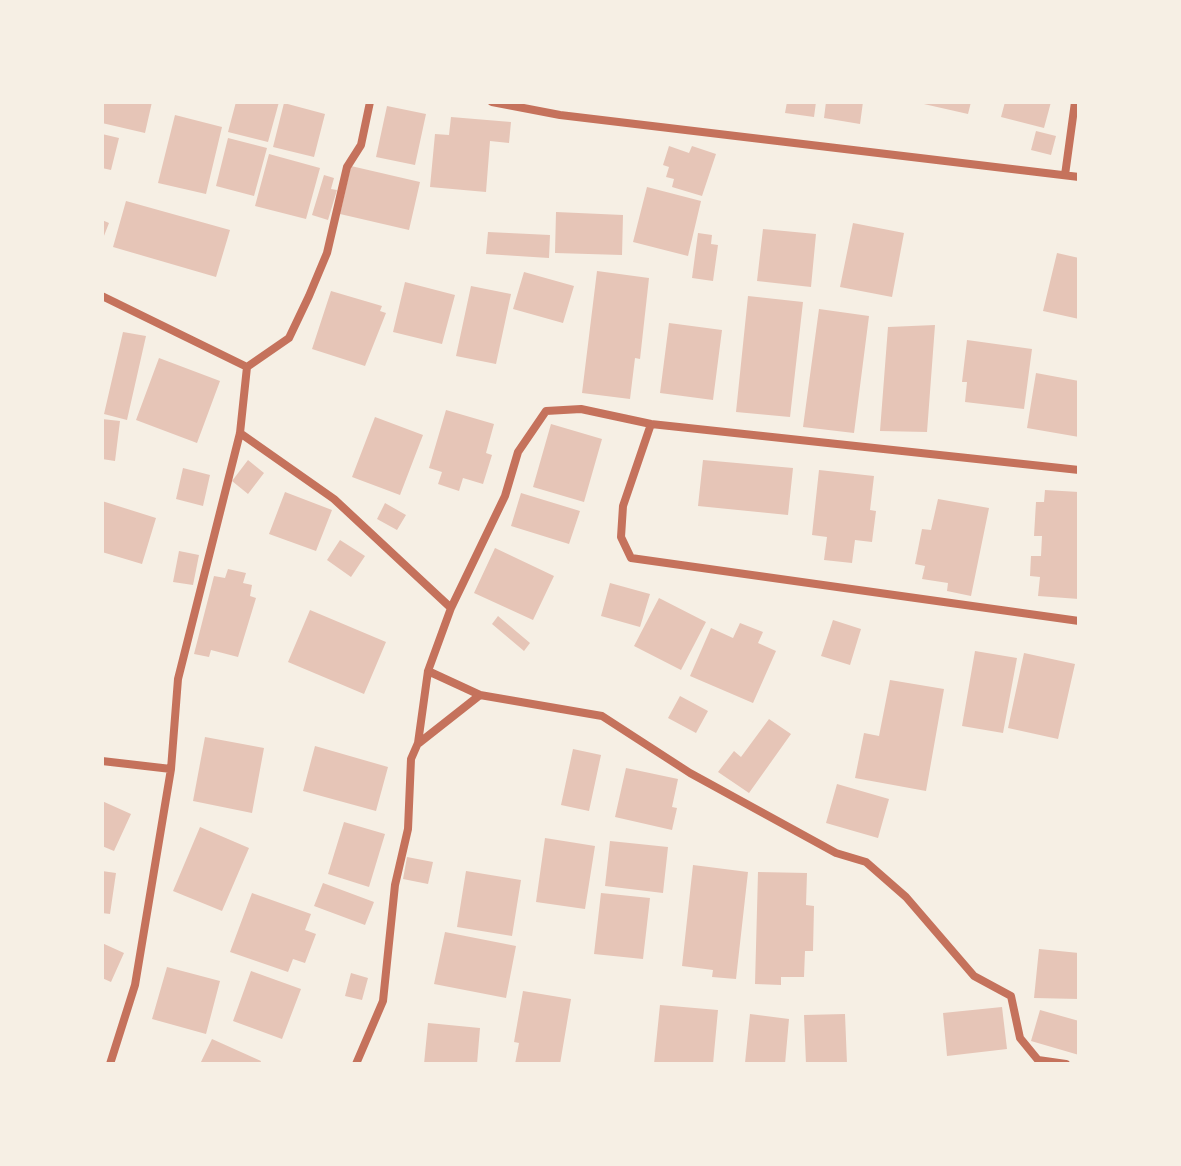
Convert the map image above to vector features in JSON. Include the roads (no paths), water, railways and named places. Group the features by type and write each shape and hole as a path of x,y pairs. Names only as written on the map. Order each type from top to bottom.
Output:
{"street":[{"path":"110,1064 135,985 171,769 178,679 240,433 247,367 289,338 309,296 327,253 347,167 361,145 370,102"},
{"path":"492,102 560,115 1079,177"},
{"path":"1065,175 1075,102"},
{"path":"102,296 247,367"},
{"path":"356,1064 383,1001 395,885 408,829 411,759 418,743 428,671 451,608 505,496 518,452 546,411 581,409 651,424 1079,470"},
{"path":"651,424 623,506 621,537 631,558 1079,621"},
{"path":"240,433 334,499 451,608"},
{"path":"428,671 480,695 602,716 746,804 836,853 866,862 906,897 974,976 1011,996 1020,1038 1038,1060 1064,1064"},
{"path":"418,743 480,695"},
{"path":"102,761 171,769"}]}
